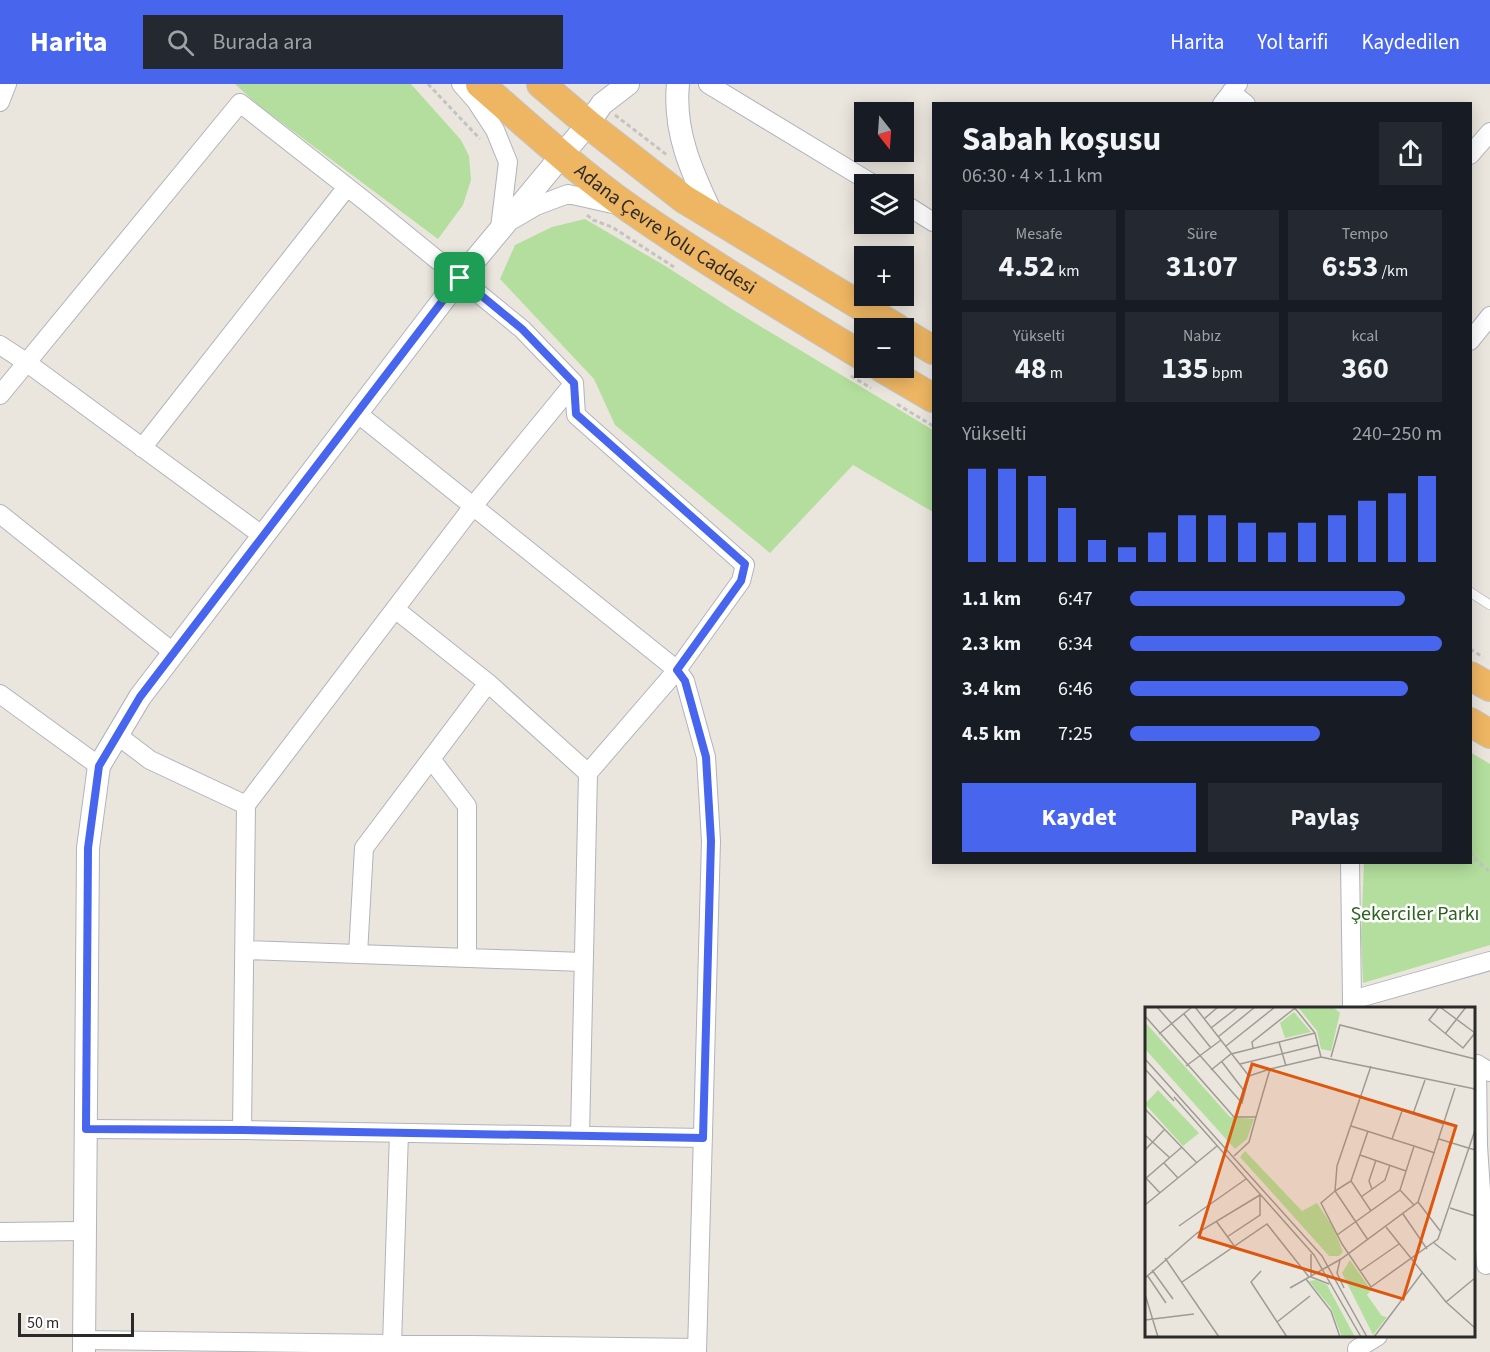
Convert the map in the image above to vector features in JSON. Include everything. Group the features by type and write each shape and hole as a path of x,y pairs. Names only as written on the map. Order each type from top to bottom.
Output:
{"highway":[{"name":"Adana Çevre Yolu Caddesi","path":"480,84 561,155 630,209 743,284 854,351"},
{"name":"Adana Çevre Yolu Caddesi","path":"542,84 588,124 684,199 880,318"},
{"path":"914,339 932,349"},
{"path":"899,378 932,397"},
{"path":"1472,677 1490,687"},
{"path":"1472,723 1490,734"}],"street":[{"path":"0,102 7,84"},
{"path":"461,84 476,101 495,130 508,162 500,228"},
{"path":"357,413 677,670 685,681 706,757 711,841 697,1350 392,1344 313,1347 84,1346 88,848 99,766 140,697 460,278 602,104 628,84"},
{"path":"678,84 676,104 682,141 694,177 713,217"},
{"path":"708,84 856,174"},
{"path":"1230,93 1243,102"},
{"path":"0,395 240,103 348,187 522,329 574,383 576,414 745,564 741,581 677,670 588,773 580,1136"},
{"path":"1472,153 1490,132"},
{"path":"142,448 348,187"},
{"path":"500,228 536,206 568,194 630,209"},
{"path":"914,210 932,221"},
{"path":"1472,338 1490,316"},
{"path":"0,345 263,536"},
{"path":"242,1130 246,805 474,505 574,383"},
{"path":"0,514 174,653"},
{"path":"395,609 488,683 588,773"},
{"path":"358,954 364,848 488,683"},
{"path":"0,694 99,766"},
{"path":"117,735 150,760 246,805"},
{"path":"431,759 467,806 467,958"},
{"path":"1350,864 1352,1004 1490,961"},
{"path":"245,950 584,962"},
{"path":"1483,1269 1484,1151 1477,1064 1490,1072"},
{"path":"86,1129 703,1138"},
{"path":"392,1344 399,1133"},
{"path":"0,1232 85,1231"},
{"path":"1355,1346 1374,1337"}],"lane":[{"path":"1472,593 1490,605"}],"path":[{"path":"1472,650 1490,660"},
{"path":"1472,854 1490,872"}],"green space":[{"path":"235,84 411,84 461,140 469,156 471,180 463,205 438,239 258,105"},
{"path":"585,219 932,429 932,511 853,465 770,553 615,425 594,379 500,279 515,245 552,227"},
{"name":"Şekerciler Parkı","path":"1472,753 1490,764 1490,945 1363,983 1361,937 1364,864 1472,864"}],"route":[{"path":"460,278 522,329 574,383 576,414 745,564 741,581 677,670 685,681 706,757 711,841 703,1138 86,1129 88,848 99,766 140,697 460,278"}]}
